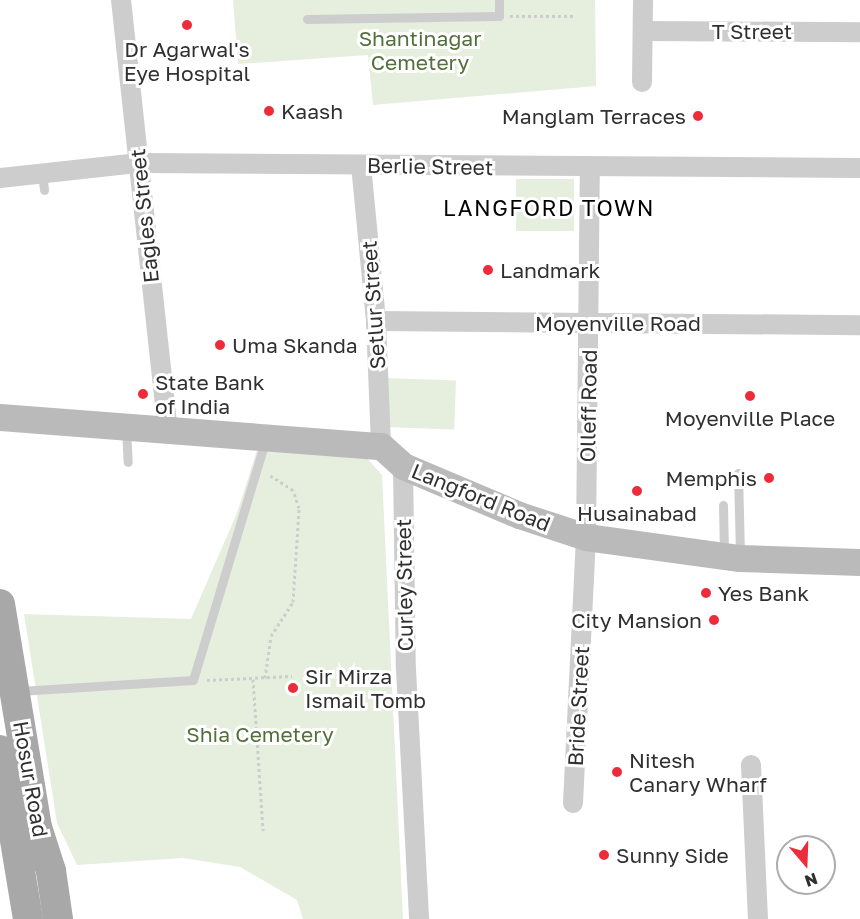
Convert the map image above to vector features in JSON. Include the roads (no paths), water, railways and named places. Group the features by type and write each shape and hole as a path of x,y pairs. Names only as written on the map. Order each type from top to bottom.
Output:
{"main road":[{"name":"Hosur Road","path":"0,604 37,827 51,871 58,919"},
{"name":"Hosur Road","path":"0,750 28,919"}],"street":[{"name":"Eagles Street","path":"121,0 168,433"},
{"path":"642,82 643,0"},
{"name":"T Street","path":"644,31 860,32"},
{"name":"Berlie Street","path":"0,178 43,182 139,163 860,168"},
{"name":"Setlur Street","path":"362,165 375,321 381,446"},
{"name":"Olleff Road","path":"586,537 590,167"},
{"name":"Moyenville Road","path":"375,321 860,325"},
{"path":"0,417 168,433 266,436 381,446"},
{"name":"Langford Road","path":"381,446 403,466 519,515 586,537 732,557 860,562"},
{"name":"Curley Street","path":"403,466 406,669 418,919"},
{"name":"Bride Street","path":"573,803 586,537"},
{"path":"751,765 758,919"}],"lane":[{"path":"307,19 499,16 499,0"},
{"path":"126,429 128,462"},
{"path":"15,692 193,680 266,436"},
{"path":"732,557 738,473"},
{"path":"723,505 732,557"}],"place":[{"name":"Dr Agarwal's Eye Hospital","path":"187,25"},
{"name":"Kaash","path":"269,111"},
{"name":"Manglam Terraces","path":"698,116"},
{"name":"Landmark","path":"488,270"},
{"name":"Uma Skanda","path":"220,345"},
{"name":"State Bank of India","path":"143,394"},
{"name":"Moyenville Place","path":"750,396"},
{"name":"Memphis","path":"769,478"},
{"name":"Husainabad","path":"637,491"},
{"name":"Yes Bank","path":"706,593"},
{"name":"City Mansion","path":"714,620"},
{"name":"Sir Mirza Ismail Tomb","path":"293,688"},
{"name":"Nitesh Canary Wharf","path":"617,772"},
{"name":"Sunny Side","path":"604,855"}],"district":[{"name":"LANGFORD TOWN","path":"549,208"}],"park label":[{"name":"Shantinagar Cemetery","path":"420,50"},
{"name":"Shia Cemetery","path":"260,734"}]}
